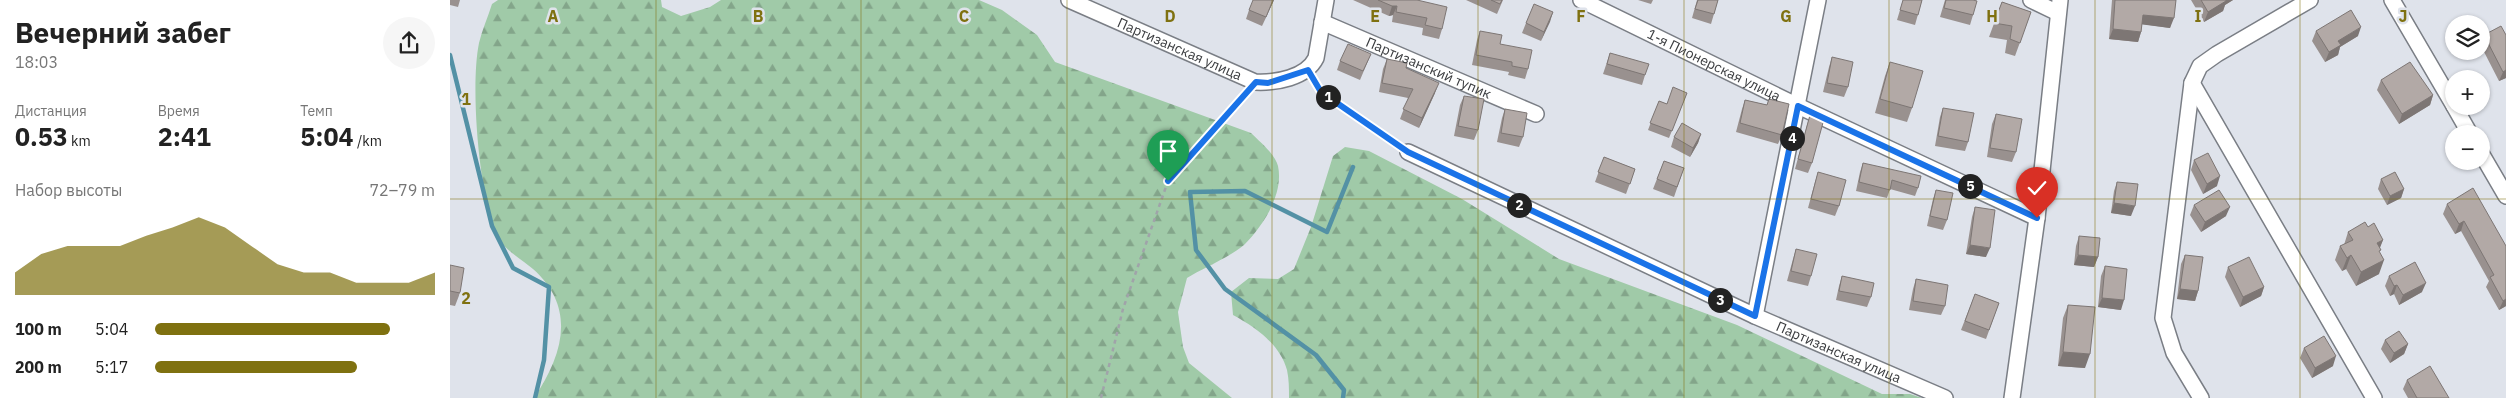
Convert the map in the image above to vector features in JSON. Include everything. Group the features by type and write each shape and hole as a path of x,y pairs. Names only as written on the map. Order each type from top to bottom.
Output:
{"street":[{"name":"Партизанская улица","path":"1069,0 1256,82 1268,83 1308,70"},
{"path":"1308,70 1316,58 1326,0"},
{"name":"1-я Пионерская улица","path":"1581,0 1798,106 2037,218"},
{"path":"1755,316 1818,0"},
{"path":"2012,398 2037,218 2059,6 2031,0"},
{"path":"2201,398 2174,352 2163,318 2192,83 2200,66 2217,54 2310,0"},
{"path":"2392,0 2445,91"},
{"name":"Партизанский тупик","path":"1322,22 1536,114"},
{"path":"2192,83 2374,398"},
{"name":"Партизанская улица","path":"1408,152 1755,316 1945,398"},
{"path":"2490,168 2506,196"}],"path":[{"path":"1308,70 1321,92 1408,152"},
{"path":"1101,398 1123,309 1168,181 1256,82"}],"green space":[{"path":"498,0 661,0 662,7 681,16 710,7 721,0 979,0 1002,10 1037,35 1055,62 1251,133 1271,153 1278,166 1279,177 1275,198 1265,219 1244,245 1187,278 1178,312 1183,347 1189,363 1232,398 534,398 544,382 558,349 561,332 560,316 556,300 547,284 533,269 501,243 489,214 484,191 476,111 476,62 483,28 492,4"},
{"path":"1345,147 1369,151 1462,199 1559,259 1737,325 1882,394 1910,394 1922,398 1289,398 1288,373 1284,361 1266,337 1233,315 1231,292 1249,278 1278,279 1294,269 1311,227 1333,156"}],"building":[{"path":"1253,0 1273,0 1266,17 1249,10"},
{"path":"1378,0 1417,0 1447,7 1442,29 1425,25 1427,18 1396,12 1397,6 1392,6"},
{"path":"1491,0 1502,0 1500,4"},
{"path":"1698,0 1718,0 1714,14 1695,9"},
{"path":"1903,0 1922,0 1918,15 1900,10"},
{"path":"1946,0 1977,1 1973,15 1944,8"},
{"path":"2115,0 2176,0 2174,18 2143,15 2141,32 2113,29"},
{"path":"2201,0 2226,0 2226,1 2208,12"},
{"path":"2002,2 2031,12 2020,43 2010,39 2012,26 1994,23"},
{"path":"1534,4 1553,12 1544,32 1526,23"},
{"path":"2351,10 2361,27 2338,41 2341,45 2329,52 2316,31"},
{"path":"2501,26 2506,35 2506,70 2503,72 2490,47 2490,32"},
{"path":"1480,31 1502,35 1500,44 1532,50 1528,69 1512,66 1512,62 1476,55"},
{"path":"1348,44 1371,54 1363,71 1340,61"},
{"path":"1610,53 1649,64 1645,75 1607,64"},
{"path":"1832,57 1853,62 1848,87 1827,83"},
{"path":"1387,59 1407,63 1406,68 1439,83 1422,118 1403,109 1413,89 1382,83"},
{"path":"1890,62 1923,71 1912,108 1880,99"},
{"path":"2410,62 2433,95 2402,114 2381,80"},
{"path":"1673,87 1687,93 1672,131 1650,123 1659,101 1667,104"},
{"path":"1464,96 1484,99 1478,130 1458,126"},
{"path":"1769,99 1789,104 1782,135 1740,123 1745,100 1767,105"},
{"path":"1943,108 1974,113 1968,142 1938,136"},
{"path":"1505,109 1527,113 1523,137 1501,133"},
{"path":"1996,114 2022,119 2016,152 1990,148"},
{"path":"1810,115 1824,119 1812,163 1798,159"},
{"path":"1682,123 1701,134 1693,148 1674,137"},
{"path":"2208,153 2220,176 2207,184 2194,160"},
{"path":"1604,157 1635,169 1630,184 1598,172"},
{"path":"1664,161 1684,168 1677,187 1657,179"},
{"path":"1863,163 1921,176 1918,188 1892,180 1890,190 1859,182"},
{"path":"1818,172 1846,180 1839,206 1811,199"},
{"path":"2395,172 2404,189 2390,196 2381,179"},
{"path":"2117,182 2138,184 2135,206 2114,203"},
{"path":"2473,188 2506,246 2506,299 2503,301 2490,277 2494,275 2464,221 2459,224 2447,204"},
{"path":"1936,190 1953,193 1947,220 1930,216"},
{"path":"2219,190 2230,207 2205,222 2194,205"},
{"path":"1975,207 1995,210 1990,248 1970,245"},
{"path":"2365,222 2368,227 2374,223 2383,240 2377,243 2384,260 2361,272 2351,255 2347,258 2340,246 2353,240 2348,232"},
{"path":"2079,236 2100,238 2098,257 2078,255"},
{"path":"1796,249 1817,254 1811,276 1791,271"},
{"path":"2185,255 2203,257 2198,291 2180,289"},
{"path":"2249,257 2264,287 2243,297 2228,267"},
{"path":"2415,262 2426,283 2403,295 2397,285 2394,286 2389,276"},
{"path":"450,265 464,268 460,293 450,291"},
{"path":"2105,266 2127,269 2124,300 2102,298"},
{"path":"1842,276 1874,283 1871,297 1839,291"},
{"path":"1916,279 1948,285 1945,306 1913,301"},
{"path":"1975,294 1999,303 1989,330 1965,321"},
{"path":"2068,305 2095,307 2090,354 2063,352"},
{"path":"2399,331 2408,344 2394,353 2385,340"},
{"path":"2324,336 2336,356 2315,368 2304,348"},
{"path":"2430,366 2449,398 2417,398 2407,380"}],"waterway":[{"path":"450,55 492,226 513,268 549,287 544,360 535,398"},
{"path":"1343,398 1344,390 1316,355 1225,289 1196,250 1190,192 1245,191 1327,232 1353,167"}],"route":[{"path":"1168,181 1256,82 1268,83 1308,70 1321,92 1408,152 1755,316 1798,106 2037,218"}]}
